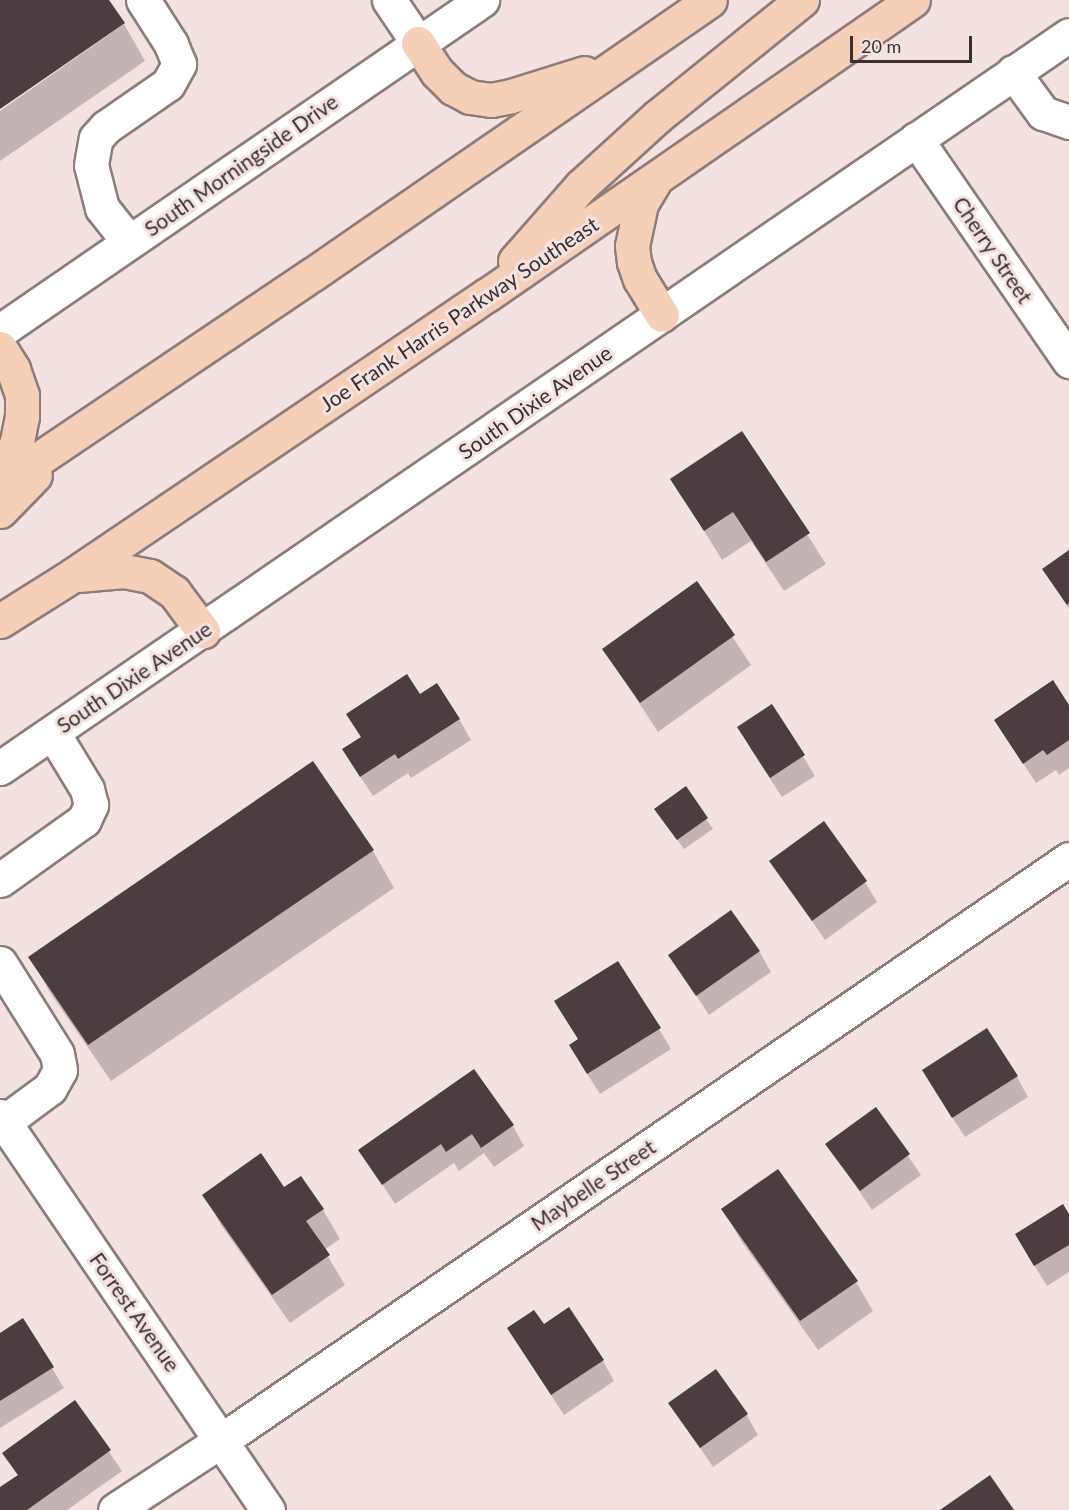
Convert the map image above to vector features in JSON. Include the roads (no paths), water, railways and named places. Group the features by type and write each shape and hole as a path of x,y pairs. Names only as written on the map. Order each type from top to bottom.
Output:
{"main road":[{"path":"0,485 710,0"},
{"path":"487,295 581,186 658,116 802,0"},
{"name":"Joe Frank Harris Parkway Southeast","path":"0,621 73,575 487,295 913,0"},
{"path":"418,43 437,72 453,88 470,97 491,100 576,76 631,55"},
{"path":"656,179 640,204 632,246 634,262 640,279 662,315"},
{"path":"0,348 13,369 22,395 22,416 17,442 0,475"},
{"path":"0,511 64,443"},
{"path":"73,575 124,570 150,576 174,592 203,631"}],"street":[{"path":"129,242 102,208 91,165 96,138 106,127 168,84 179,64 171,44 142,0"},
{"path":"389,0 418,43"},
{"name":"South Morningside Drive","path":"0,331 482,0"},
{"name":"South Dixie Avenue","path":"0,768 203,631 1069,35"},
{"path":"1013,72 1042,113 1069,122"},
{"name":"Cherry Street","path":"916,139 1069,362"},
{"path":"0,880 84,820 91,805 87,789 53,733"},
{"name":"Maybelle Street","path":"115,1510 222,1440 1069,859"},
{"path":"0,963 57,1054 60,1070 50,1088 2,1121"},
{"name":"Forrest Avenue","path":"2,1121 268,1510"}]}
